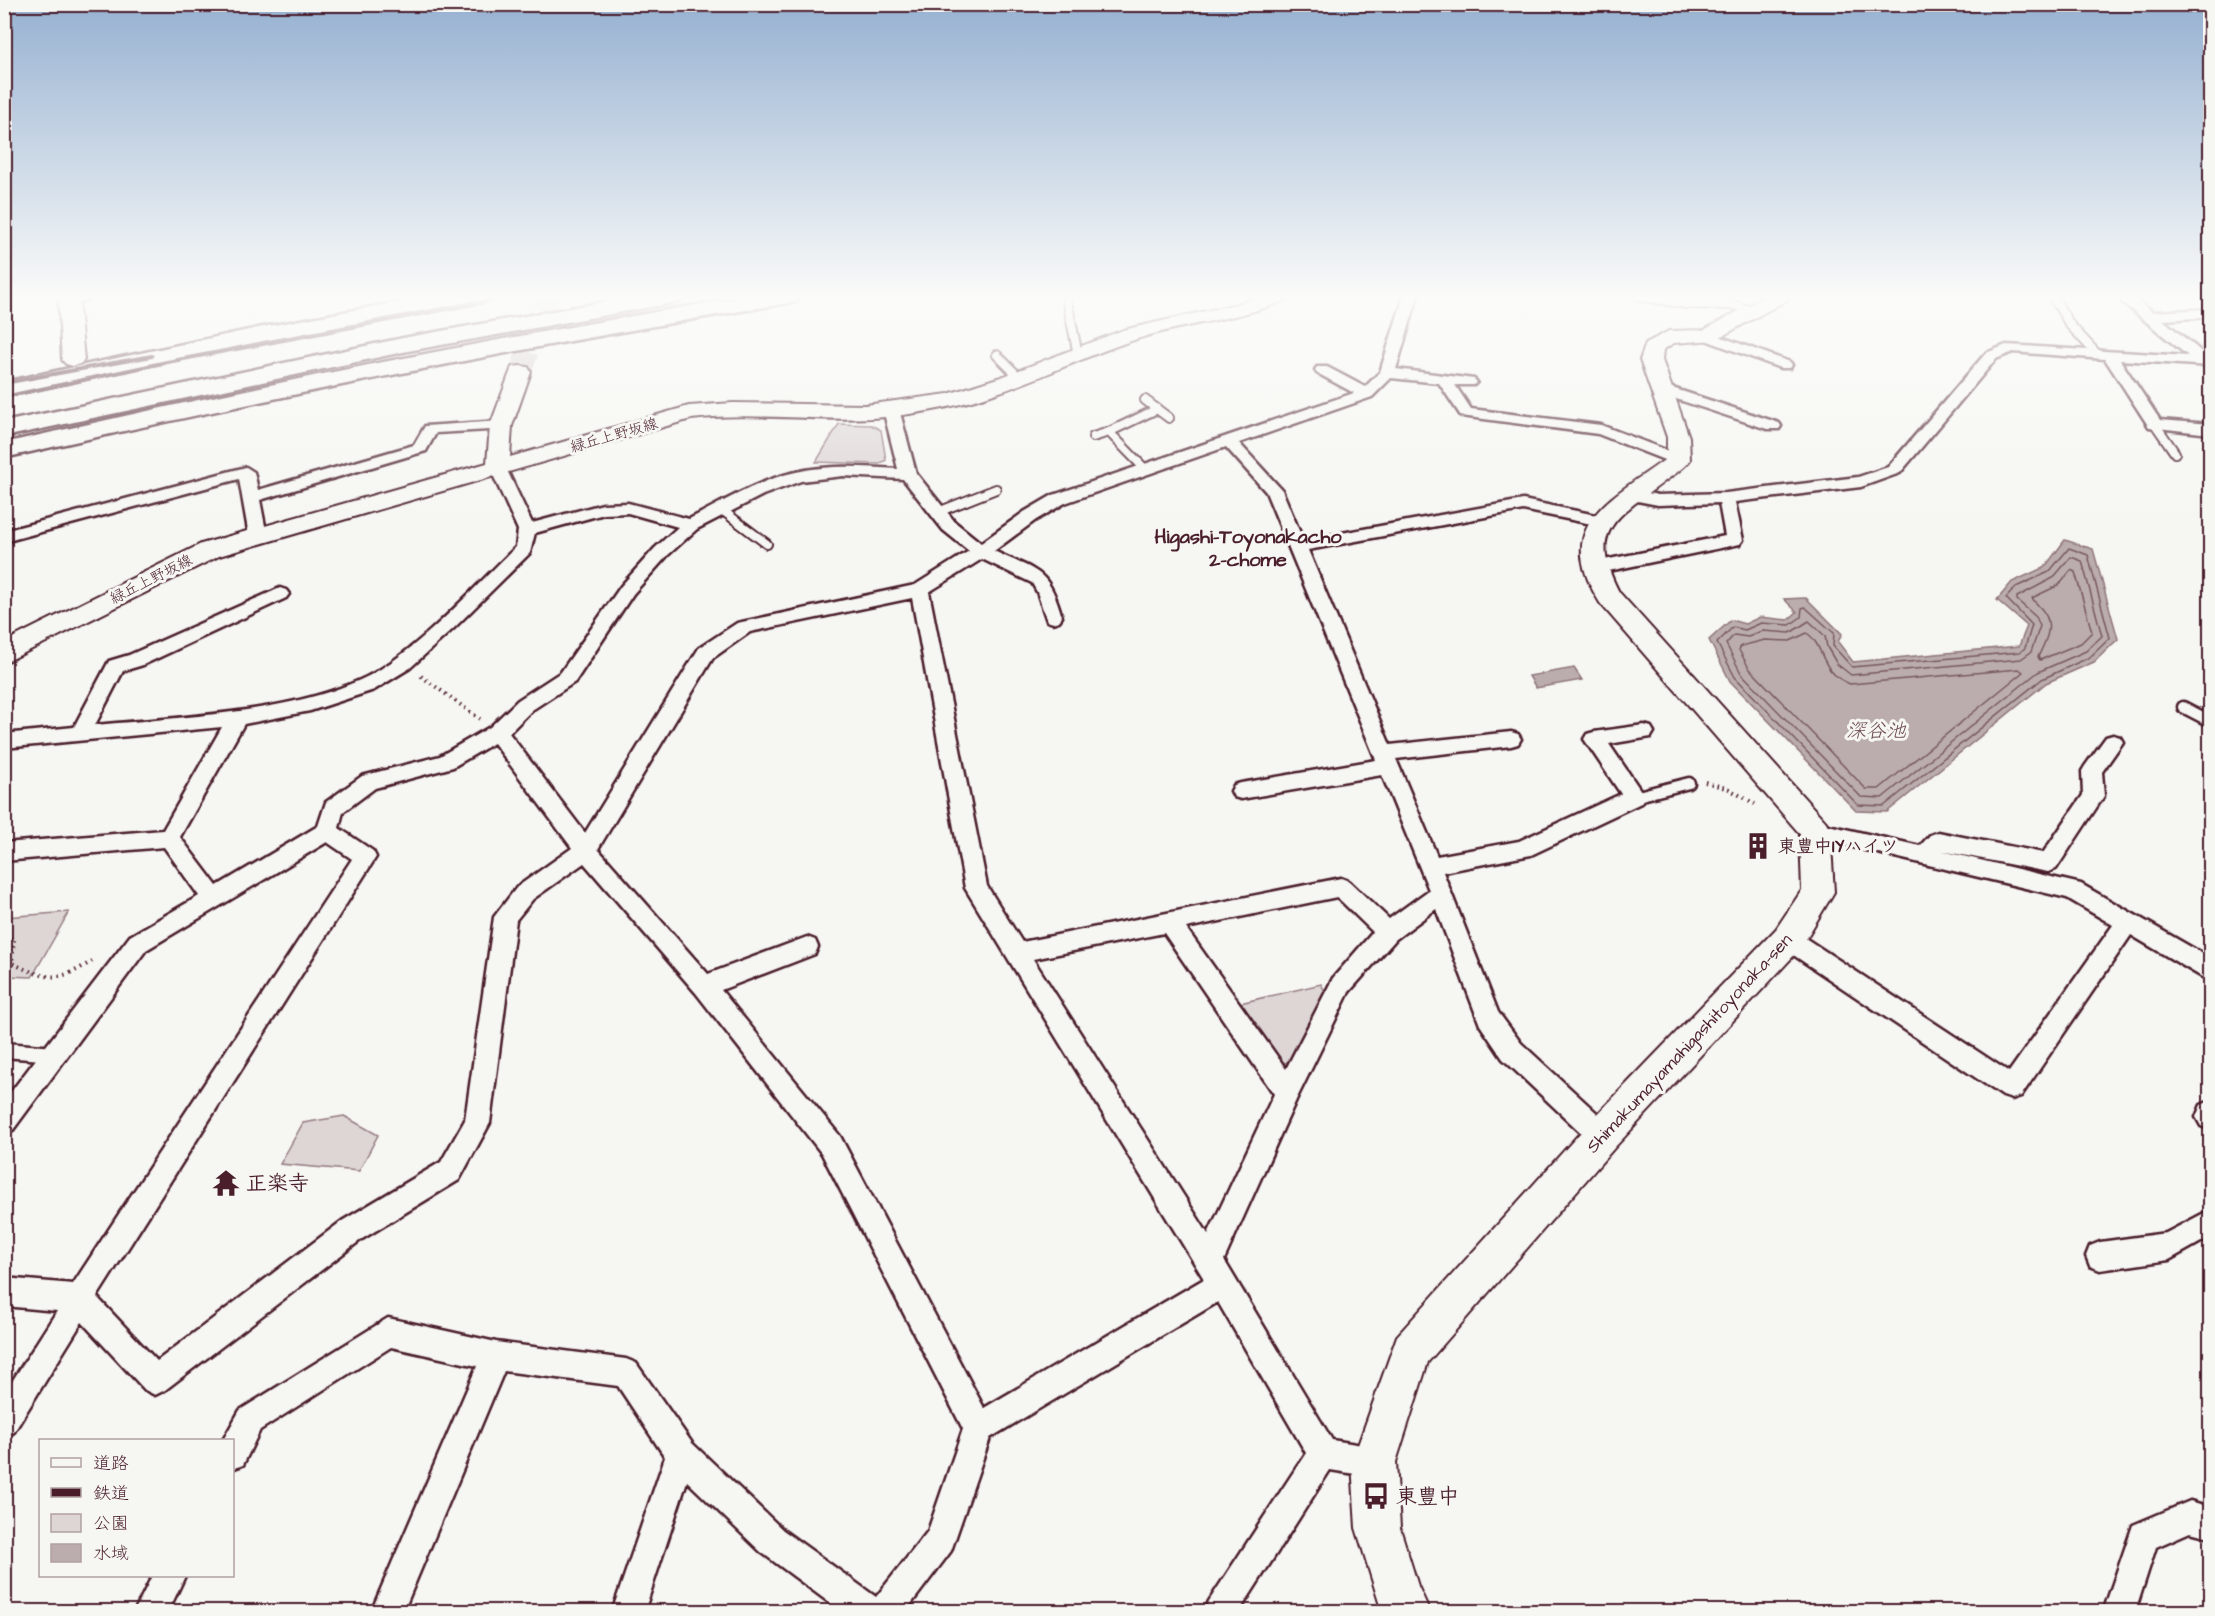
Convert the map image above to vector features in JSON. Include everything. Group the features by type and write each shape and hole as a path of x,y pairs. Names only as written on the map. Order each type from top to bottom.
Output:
{"main road":[{"path":"4,375 20,371"},
{"path":"4,389 87,371"},
{"path":"4,413 199,371"},
{"path":"4,430 272,371"},
{"path":"4,451 364,371"}],"street":[{"name":"緑丘上野坂線","path":"4,654 210,550 689,413 711,409 839,414 891,409 971,395 1037,371"},
{"path":"1325,371 1367,394"},
{"path":"1655,371 1678,437 1678,460"},
{"path":"1633,495 1658,500 1726,498 1861,482 1894,470 1978,371"},
{"path":"2116,371 2155,424 2211,429"},
{"path":"4,741 237,718 310,704 367,685 404,663 524,549 527,530 498,468 501,426 520,372"},
{"path":"4,1292 80,1299 155,1380 352,1230 450,1171 477,1123 505,917 525,893 586,850 706,652 744,627 920,590 981,552 1030,516 1059,500 1367,394 1386,373 1469,382"},
{"path":"1444,379 1466,413 1600,430 1678,460"},
{"path":"1660,389 1773,426"},
{"path":"891,409 908,474 949,526 981,552 1038,579 1046,592 1053,617"},
{"path":"251,497 420,448 431,429 501,426"},
{"path":"1230,442 1274,490 1441,893 1488,1018 1512,1051 1602,1135"},
{"path":"1678,460 1608,513 1601,521 1591,545 1594,568 1609,597 1815,830 2073,890 2211,970"},
{"path":"4,1122 138,943 328,831 333,808 369,782 446,762 497,732 525,705 568,677 627,590 661,552 692,525 757,490 798,476 843,471 908,474"},
{"path":"4,537 246,472 258,536"},
{"path":"1594,568 1734,540 1726,498"},
{"path":"1299,546 1522,505 1601,521"},
{"path":"527,530 603,509 628,508 692,525"},
{"path":"920,590 976,888 1215,1273 1323,1454"},
{"path":"80,734 116,666 136,660 280,594"},
{"path":"169,838 237,718"},
{"path":"497,732 586,850 704,986 831,1145 978,1428"},
{"path":"1430,866 1523,849 1634,797 1594,739 1644,732"},
{"path":"1241,791 1386,760 1511,739"},
{"path":"1923,856 1938,841 2048,863 2094,796 2092,771 2113,742"},
{"name":"Shimakumayamahigashitoyonaka-sen","path":"1407,1611 1398,1595 1378,1528 1374,1462 1411,1350 1602,1135 1788,939 1818,892 1815,830"},
{"path":"4,1422 80,1299 365,857 328,831"},
{"path":"4,852 169,838"},
{"path":"169,838 213,898"},
{"path":"1017,953 1341,887 1388,932"},
{"path":"884,1611 940,1540 978,1428 1215,1273 1287,1092 1341,986 1388,932 1441,893"},
{"path":"1168,922 1287,1092"},
{"path":"1788,939 2012,1088 2128,922"},
{"path":"704,986 807,947"},
{"path":"2211,1113 2209,1117 2211,1118"},
{"path":"2100,1256 2169,1246 2211,1223"},
{"path":"234,1450 250,1420 388,1332 496,1356 626,1374 681,1454 772,1541 870,1611"},
{"path":"387,1611 496,1356"},
{"path":"628,1611 681,1454"},
{"path":"1323,1454 1374,1462"},
{"path":"1220,1611 1323,1454"},
{"path":"2118,1611 2144,1536 2190,1516 2211,1522"},
{"path":"150,1611 168,1577"}],"lane":[{"path":"1013,371 1020,378"},
{"path":"1145,400 1169,418"},
{"path":"1093,437 1110,432 1157,409"},
{"path":"2155,424 2175,453"},
{"path":"1110,432 1146,470"},
{"path":"938,512 996,489"},
{"path":"722,510 767,544"},
{"path":"2183,707 2211,721"},
{"path":"1634,797 1689,783"},
{"path":"4,1050 55,1054"}],"path":[{"path":"404,663 497,732"},
{"path":"1689,783 1702,782 1729,789 1760,807"},
{"path":"4,938 14,938 12,963 28,971 57,976 70,974 99,957"}],"green space":[{"path":"839,424 871,425 881,430 886,460 879,464 816,462"},
{"path":"69,912 32,977 5,976 5,917"},
{"path":"1321,984 1326,993 1293,1061 1278,1064 1236,1004"},
{"path":"344,1116 378,1135 359,1171 280,1164 303,1123"}],"water":[{"name":"深谷池","path":"2065,540 2093,549 2118,639 2094,662 2046,683 1887,812 1856,811 1730,681 1709,640 1731,620 1745,624 1760,617 1788,620 1797,612 1784,599 1806,598 1842,634 1838,642 1853,662 2019,646 2027,626 1997,600 2012,582 2045,567"},
{"path":"1574,668 1582,680 1536,688 1529,676"}],"railway":[{"path":"4,383 68,371"},
{"path":"4,397 123,371"}],"place":[{"name":"東豊中IYハイツ","path":"1758,846"},
{"name":"正楽寺","path":"226,1183"},
{"name":"東豊中","path":"1376,1496"}],"district":[{"name":"Higashi-Toyonakacho 2-chome","path":"1248,548"}]}
